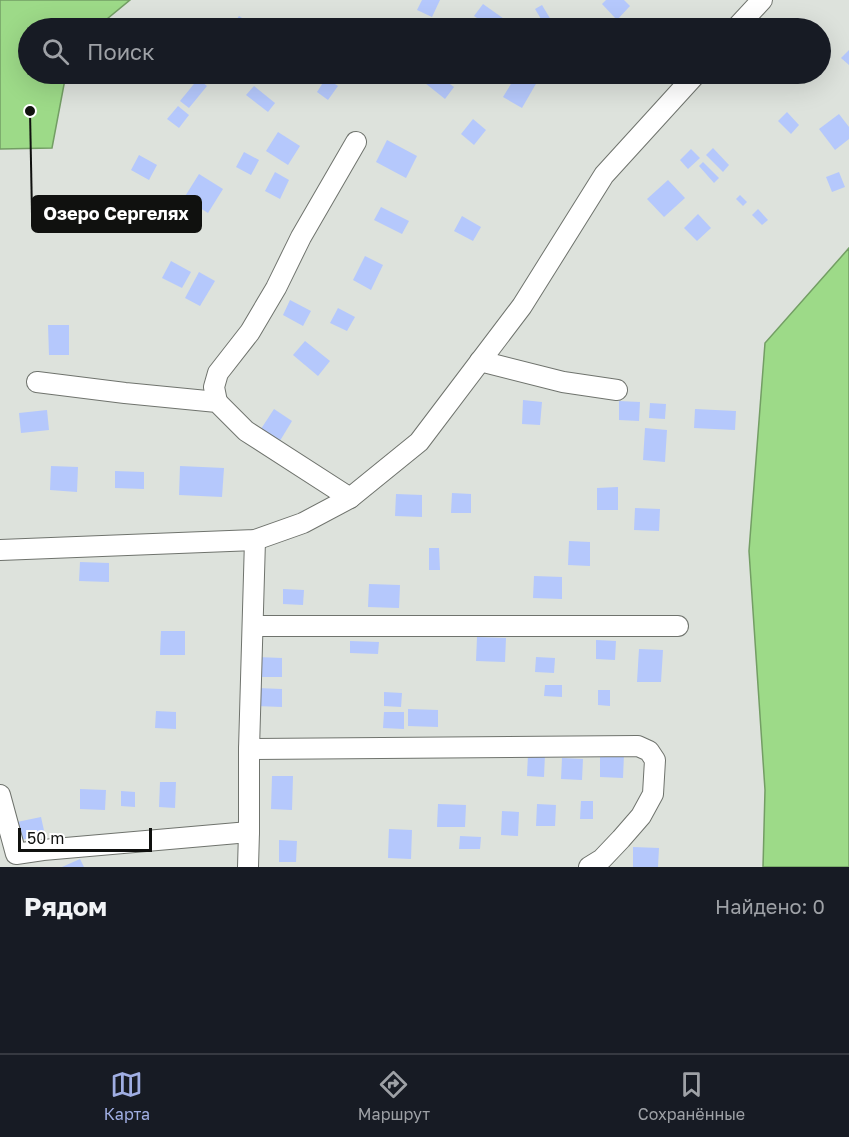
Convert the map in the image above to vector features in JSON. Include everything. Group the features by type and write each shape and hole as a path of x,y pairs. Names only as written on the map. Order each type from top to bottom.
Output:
{"street":[{"path":"745,18 762,0"},
{"path":"0,550 255,540 303,523 350,498 419,442 522,306 604,175 687,84"},
{"path":"350,498 246,431 217,402 213,387 218,373 250,332 276,288 301,237 356,142"},
{"path":"480,361 563,382 617,390"},
{"path":"37,381 124,393 217,402"},
{"path":"248,867 255,540"},
{"path":"253,626 678,626"},
{"path":"249,749 638,746 650,751 655,760 653,794 641,816 621,839 602,859 589,867"},
{"path":"0,795 16,854 249,832"}],"shaded area":[{"path":"0,0 130,0 108,18 18,18 18,84 64,84 52,148 0,149"},
{"path":"849,248 849,867 763,867 765,790 749,551 765,343"}],"building":[{"path":"422,0 440,0 432,17 417,10"},
{"path":"606,0 624,0 630,6 619,18 615,18 602,4"},
{"path":"483,4 503,18 477,18 474,16"},
{"path":"542,5 550,18 540,18 535,9"},
{"path":"849,50 849,65 841,58"},
{"path":"194,84 207,86 189,108 180,101"},
{"path":"322,84 338,86 328,100 317,92"},
{"path":"426,84 450,84 454,87 445,99"},
{"path":"511,84 536,84 522,108 503,97"},
{"path":"254,86 275,103 268,112 246,95"},
{"path":"178,106 189,115 179,128 167,119"},
{"path":"787,112 799,125 791,134 778,121"},
{"path":"839,114 849,127 849,139 835,150 819,129"},
{"path":"473,119 486,130 474,145 461,134"},
{"path":"278,132 300,146 288,165 266,151"},
{"path":"387,140 417,156 406,178 376,162"},
{"path":"713,148 729,165 723,172 706,155"},
{"path":"691,149 700,158 688,169 680,160"},
{"path":"244,152 259,160 251,175 236,167"},
{"path":"139,155 157,165 149,180 131,170"},
{"path":"703,162 719,178 714,183 699,166"},
{"path":"275,172 289,180 280,199 265,191"},
{"path":"839,172 845,187 832,192 826,177"},
{"path":"199,174 223,189 208,213 184,198"},
{"path":"668,180 685,198 664,217 647,199"},
{"path":"740,195 747,202 743,206 736,199"},
{"path":"381,207 409,221 402,234 374,220"},
{"path":"758,209 768,220 762,225 752,215"},
{"path":"698,214 711,228 697,241 684,228"},
{"path":"462,216 481,227 473,241 454,231"},
{"path":"365,256 383,265 371,290 353,280"},
{"path":"171,261 191,272 182,288 162,278"},
{"path":"199,272 215,281 200,306 185,298"},
{"path":"290,300 311,311 303,326 283,315"},
{"path":"338,308 355,317 347,331 330,323"},
{"path":"48,325 69,325 69,355 49,355"},
{"path":"305,341 330,361 318,376 293,355"},
{"path":"523,400 542,402 540,425 522,424"},
{"path":"619,401 640,402 639,421 619,420"},
{"path":"650,403 666,404 665,419 649,418"},
{"path":"274,409 292,421 278,444 259,432"},
{"path":"695,409 736,411 735,430 694,428"},
{"path":"47,410 49,430 21,433 19,413"},
{"path":"645,428 667,430 665,462 643,460"},
{"path":"51,466 78,467 77,492 50,490"},
{"path":"180,466 224,468 222,497 179,495"},
{"path":"115,471 144,472 144,489 115,488"},
{"path":"618,487 618,510 597,510 597,488"},
{"path":"452,493 471,494 471,513 451,513"},
{"path":"396,494 422,495 422,517 395,516"},
{"path":"635,508 660,509 659,531 634,530"},
{"path":"569,541 590,542 590,566 568,565"},
{"path":"429,548 439,548 440,570 429,570"},
{"path":"80,562 109,563 109,582 79,581"},
{"path":"534,576 562,577 562,599 533,598"},
{"path":"369,584 400,585 399,608 368,607"},
{"path":"283,589 304,590 303,605 283,604"},
{"path":"161,631 185,631 185,655 160,655"},
{"path":"477,637 506,638 505,662 476,661"},
{"path":"596,640 616,641 615,660 596,659"},
{"path":"350,641 379,642 378,654 350,653"},
{"path":"639,649 663,650 661,682 637,682"},
{"path":"257,657 282,658 282,677 256,677"},
{"path":"536,657 555,658 554,673 535,672"},
{"path":"545,685 562,685 562,697 544,696"},
{"path":"257,688 282,689 282,707 256,706"},
{"path":"598,690 610,690 610,706 598,705"},
{"path":"384,692 402,693 401,707 384,706"},
{"path":"408,709 438,710 438,727 408,726"},
{"path":"156,711 176,712 176,729 155,728"},
{"path":"384,712 404,712 404,729 383,728"},
{"path":"600,753 624,754 623,778 600,777"},
{"path":"528,754 545,754 544,777 527,776"},
{"path":"562,758 583,759 582,780 561,779"},
{"path":"272,776 293,776 292,810 271,809"},
{"path":"160,782 176,782 175,808 159,807"},
{"path":"80,789 106,790 105,810 80,809"},
{"path":"121,791 135,792 135,807 121,806"},
{"path":"581,801 593,801 593,819 580,819"},
{"path":"438,804 466,805 465,827 437,827"},
{"path":"537,804 556,805 555,826 536,826"},
{"path":"502,811 519,812 518,836 501,835"},
{"path":"41,817 45,835 21,840 17,822"},
{"path":"389,829 412,830 411,859 388,858"},
{"path":"460,836 481,837 480,849 459,849"},
{"path":"279,840 297,841 296,862 279,862"},
{"path":"633,847 659,848 658,867 633,867"},
{"path":"80,859 84,867 62,867"}],"place":[{"name":"Озеро Сергелях","path":"30,111"}]}
